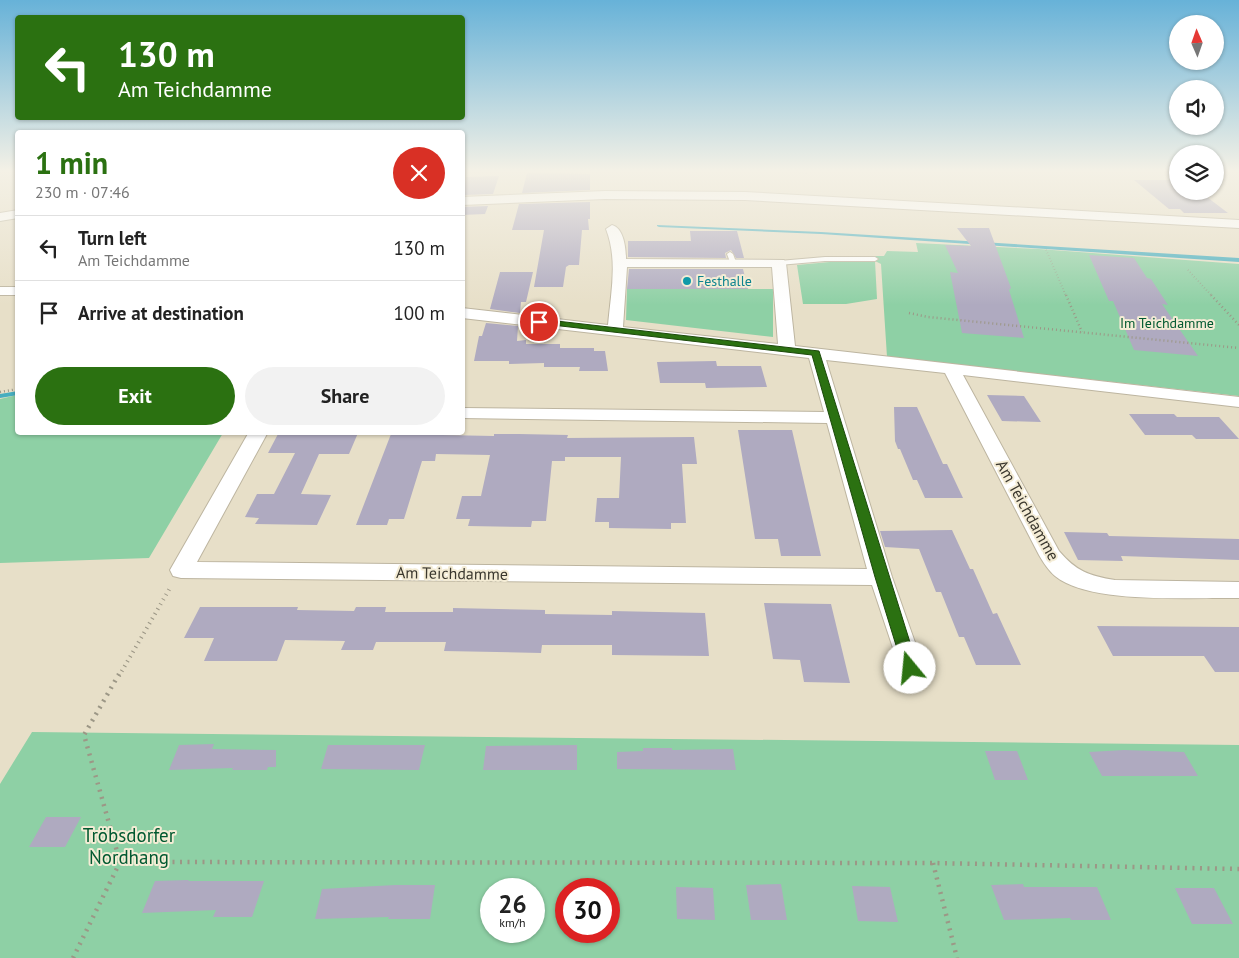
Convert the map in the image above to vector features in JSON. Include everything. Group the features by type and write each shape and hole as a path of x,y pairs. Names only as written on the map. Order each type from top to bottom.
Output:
{"street":[{"path":"1095,216 1239,224"},
{"path":"612,229 618,241 619,264 615,330"},
{"path":"619,264 732,258 780,268 787,350"},
{"path":"0,291 15,291"},
{"path":"465,313 1239,402"},
{"path":"816,353 910,668"},
{"name":"Am Teichdamme","path":"952,369 1050,555 1063,571 1091,584 1115,588 1239,590"},
{"path":"465,413 835,418"},
{"path":"181,570 257,435"},
{"name":"Am Teichdamme","path":"181,570 882,577"}],"lane":[{"path":"780,268 824,259 875,258"}],"path":[{"path":"1046,250 1082,333"},
{"path":"1188,270 1239,325"},
{"path":"909,313 928,317 1239,348"},
{"path":"0,392 15,390"},
{"path":"73,958 120,862 84,735 181,570"},
{"path":"120,862 933,863 1239,869"},
{"path":"933,863 957,958"}],"green space":[{"name":"Im Teichdamme","path":"916,243 1039,249 1239,264 1239,396 887,357 881,264 875,261 875,256 884,256 887,251 918,252"},
{"path":"851,260 875,261 877,299 846,304 803,304 797,265"},
{"path":"627,289 773,289 773,337 626,320"},
{"path":"15,395 15,435 222,435 149,558 0,563 0,399"},
{"name":"Tröbsdorfer Nordhang","path":"32,732 1239,745 1239,958 0,958 0,784"}],"building":[{"path":"516,216 590,216 590,219 588,219 589,230 582,230 579,265 569,265 566,267 563,287 534,287 544,230 512,230"},
{"path":"957,228 989,228 1011,288 1009,290 1024,338 962,333 950,272 958,273 945,245 971,246"},
{"path":"690,231 737,231 744,258 736,258 731,250 725,253 726,258 628,257 628,241 691,241"},
{"path":"1089,255 1134,258 1168,305 1162,304 1198,356 1134,350 1113,301 1109,301"},
{"name":"Festhalle","path":"629,269 743,269 748,289 627,289"},
{"path":"500,272 533,272 526,302 521,302 520,313 490,309"},
{"path":"486,323 518,326 517,341 526,340 526,344 560,344 560,348 594,348 594,351 605,351 608,371 579,371 580,367 544,367 544,363 509,364 509,361 474,361 479,336 482,336"},
{"path":"716,361 717,366 761,366 767,387 706,388 705,383 660,383 657,362"},
{"path":"987,395 1024,396 1041,422 1002,421"},
{"path":"894,407 917,407 943,464 947,464 963,498 925,498 917,480 913,480 895,441"},
{"path":"1129,414 1219,417 1239,439 1196,439 1192,435 1145,435"},
{"path":"738,430 792,430 821,556 781,556 778,539 755,539"},
{"path":"277,435 357,435 349,454 319,454 301,494 331,495 317,525 255,524 259,518 245,517 257,494 274,494 295,453 268,453"},
{"path":"391,435 568,435 567,438 694,437 697,464 682,464 686,523 671,523 671,529 609,528 609,522 595,522 597,498 619,498 621,457 565,457 565,461 552,461 546,521 532,521 531,527 468,526 470,519 456,519 462,496 481,496 490,455 436,454 435,461 422,461 404,519 389,519 387,525 356,525"},
{"path":"952,530 970,569 973,569 993,614 997,613 1021,665 976,665 964,637 959,637 941,592 936,592 919,549 885,547 880,531"},
{"path":"1064,532 1107,533 1109,536 1239,539 1239,560 1121,556 1123,561 1078,560"},
{"path":"764,603 831,604 850,683 804,682 800,660 773,659"},
{"path":"200,607 298,607 297,610 354,611 356,607 386,607 385,612 453,612 453,608 545,610 545,614 612,615 612,611 705,613 709,656 612,655 612,645 542,645 541,653 444,651 446,642 376,642 373,650 341,650 345,641 285,640 277,661 204,661 214,638 184,638"},
{"path":"1097,626 1239,627 1239,672 1215,672 1204,656 1113,656"},
{"path":"214,744 212,749 276,750 276,767 268,767 267,770 232,770 233,768 169,770 179,745"},
{"path":"328,745 425,745 419,770 321,769"},
{"path":"577,745 577,770 483,770 486,746"},
{"path":"643,748 672,748 672,750 733,749 736,770 617,769 617,752 643,751"},
{"path":"1124,750 1184,752 1198,776 1102,776 1089,752"},
{"path":"985,751 1017,751 1028,780 995,780"},
{"path":"46,817 81,817 65,847 29,847"},
{"path":"155,881 264,881 252,917 213,917 216,910 142,913"},
{"path":"781,884 787,920 751,920 746,885"},
{"path":"1023,884 1024,887 1097,887 1111,920 1071,920 1070,918 1004,920 991,885"},
{"path":"435,885 430,919 388,919 389,917 315,919 322,889"},
{"path":"852,886 890,887 898,922 858,921"},
{"path":"676,887 713,888 715,920 677,919"},
{"path":"1175,888 1214,888 1233,924 1192,924"}],"waterway":[{"path":"659,226 821,233 1239,260"},
{"path":"0,396 15,394"}],"place":[{"name":"Festhalle","path":"687,281"}],"route":[{"path":"539,322 816,353 910,668"}]}
